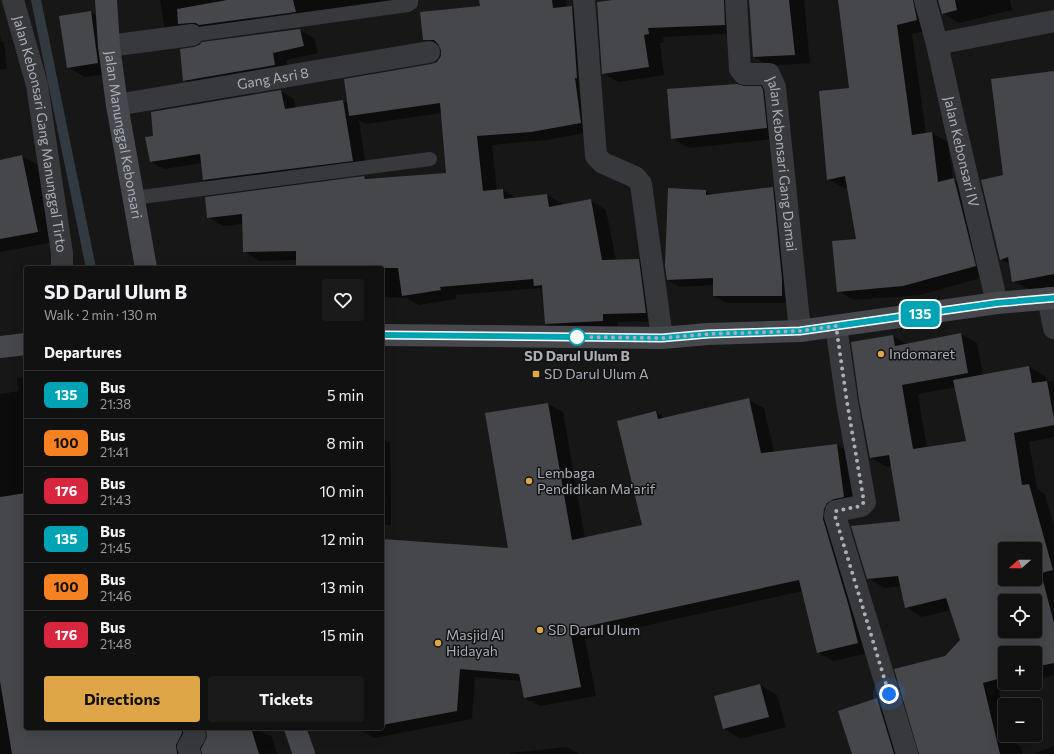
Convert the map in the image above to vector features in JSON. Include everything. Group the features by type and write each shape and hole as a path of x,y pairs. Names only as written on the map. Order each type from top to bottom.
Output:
{"street":[{"name":"Jalan Kebonsari Gang Manunggal Tirto","path":"13,0 37,85 62,253 62,266"},
{"name":"Jalan Manunggal Kebonsari","path":"106,0 108,46 117,106 146,266"},
{"path":"584,0 596,156 603,163 635,177 642,184 662,338"},
{"name":"Jalan Kebonsari Gang Damai","path":"736,0 740,69 744,74 769,74 775,87 800,331"},
{"name":"Jalan Kebonsari IV","path":"925,0 937,44 997,303"},
{"path":"937,44 1054,21"},
{"path":"108,46 192,35"},
{"name":"Gang Asri 8","path":"117,106 429,52"},
{"path":"384,335 662,338 708,334 800,331 997,303 1051,298 1054,328"},
{"path":"836,326 864,502 861,506 836,511 835,516 907,754"},
{"path":"0,347 24,344"},
{"path":"190,754 188,747 195,735 193,730"},
{"path":"296,730 304,754"}],"lane":[{"path":"192,35 408,5 411,3 411,0"},
{"path":"134,198 430,160"}],"building":[{"path":"227,0 293,0 296,12 199,25 196,23 178,24 177,9"},
{"path":"479,0 552,0 553,8 572,6 577,78 575,78 581,123 531,132 477,136 483,191 503,189 504,199 547,194 549,207 591,199 602,260 639,259 646,313 603,314 603,321 545,324 542,285 534,286 533,279 440,287 441,290 402,296 398,268 384,268 384,266 296,266 296,251 243,252 242,214 207,218 205,197 364,176 365,179 446,173 440,103 349,116 344,79 437,62 441,56 441,50 434,40 423,40 420,12 480,6"},
{"path":"613,0 724,0 725,25 648,28 649,34 644,35 649,67 602,74 597,2"},
{"path":"749,0 789,0 795,55 753,57"},
{"path":"838,0 913,0 917,20 897,25 912,135 932,132 938,182 954,178 976,266 903,286 837,292 832,241 856,239 845,176 827,180 819,91 849,88"},
{"path":"938,0 955,0 957,10 942,14"},
{"path":"91,11 98,63 67,68 59,16"},
{"path":"300,29 304,46 273,53 275,65 183,81 180,49 194,47 202,42"},
{"path":"1054,71 1054,274 1012,282 1008,257 1000,260 981,180 1003,175 991,79"},
{"path":"737,84 744,86 761,86 763,90 767,128 671,139 667,89"},
{"path":"281,90 285,109 343,100 353,161 203,180 200,154 150,162 145,137 153,136 151,112"},
{"path":"22,155 38,232 0,239 0,160"},
{"path":"773,187 782,279 782,296 713,296 713,278 667,280 665,266 668,188 706,190 706,195"},
{"path":"961,333 968,373 902,385 913,449 966,441 953,380 1029,366 1032,383 1047,381 1054,425 1014,433 1022,485 1029,484 1053,570 1042,573 1042,542 998,542 998,586 1042,586 1042,577 1054,623 1054,663 1042,666 1042,646 998,646 998,679 983,683 1000,754 919,754 894,669 945,656 960,640 946,598 905,608 898,576 867,579 851,526 900,521 889,455 870,458 859,400 851,342 893,335 895,346"},
{"path":"749,398 761,453 837,444 844,497 834,499 827,503 824,509 823,519 858,643 817,653 799,580 570,630 581,687 524,698 519,674 460,669 457,711 384,725 384,539 508,548 485,413 548,403 572,540 642,525 617,421 656,411 658,419"},
{"path":"24,493 24,730 181,730 182,733 176,745 177,754 12,754 0,681 0,497"},
{"path":"760,684 769,717 723,729 714,696"},
{"path":"877,698 894,754 852,754 838,711"},
{"path":"206,730 252,730 259,754 202,754 201,749 207,737"}],"waterway":[{"path":"36,0 91,266"}],"bus line":[{"name":"135","path":"384,335 662,338 708,334 800,331 997,303 1054,298"}],"place":[{"name":"SD Darul Ulum B","path":"577,337"},
{"name":"Indomaret","path":"881,354"},
{"name":"SD Darul Ulum A","path":"536,374"},
{"name":"Lembaga Pendidikan Ma'arif","path":"529,481"},
{"name":"SD Darul Ulum","path":"540,630"},
{"name":"Masjid Al Hidayah","path":"438,643"}],"route":[{"path":"577,337 662,338 708,334 800,331 836,326 864,502 861,506 836,511 835,516 889,694"}]}
